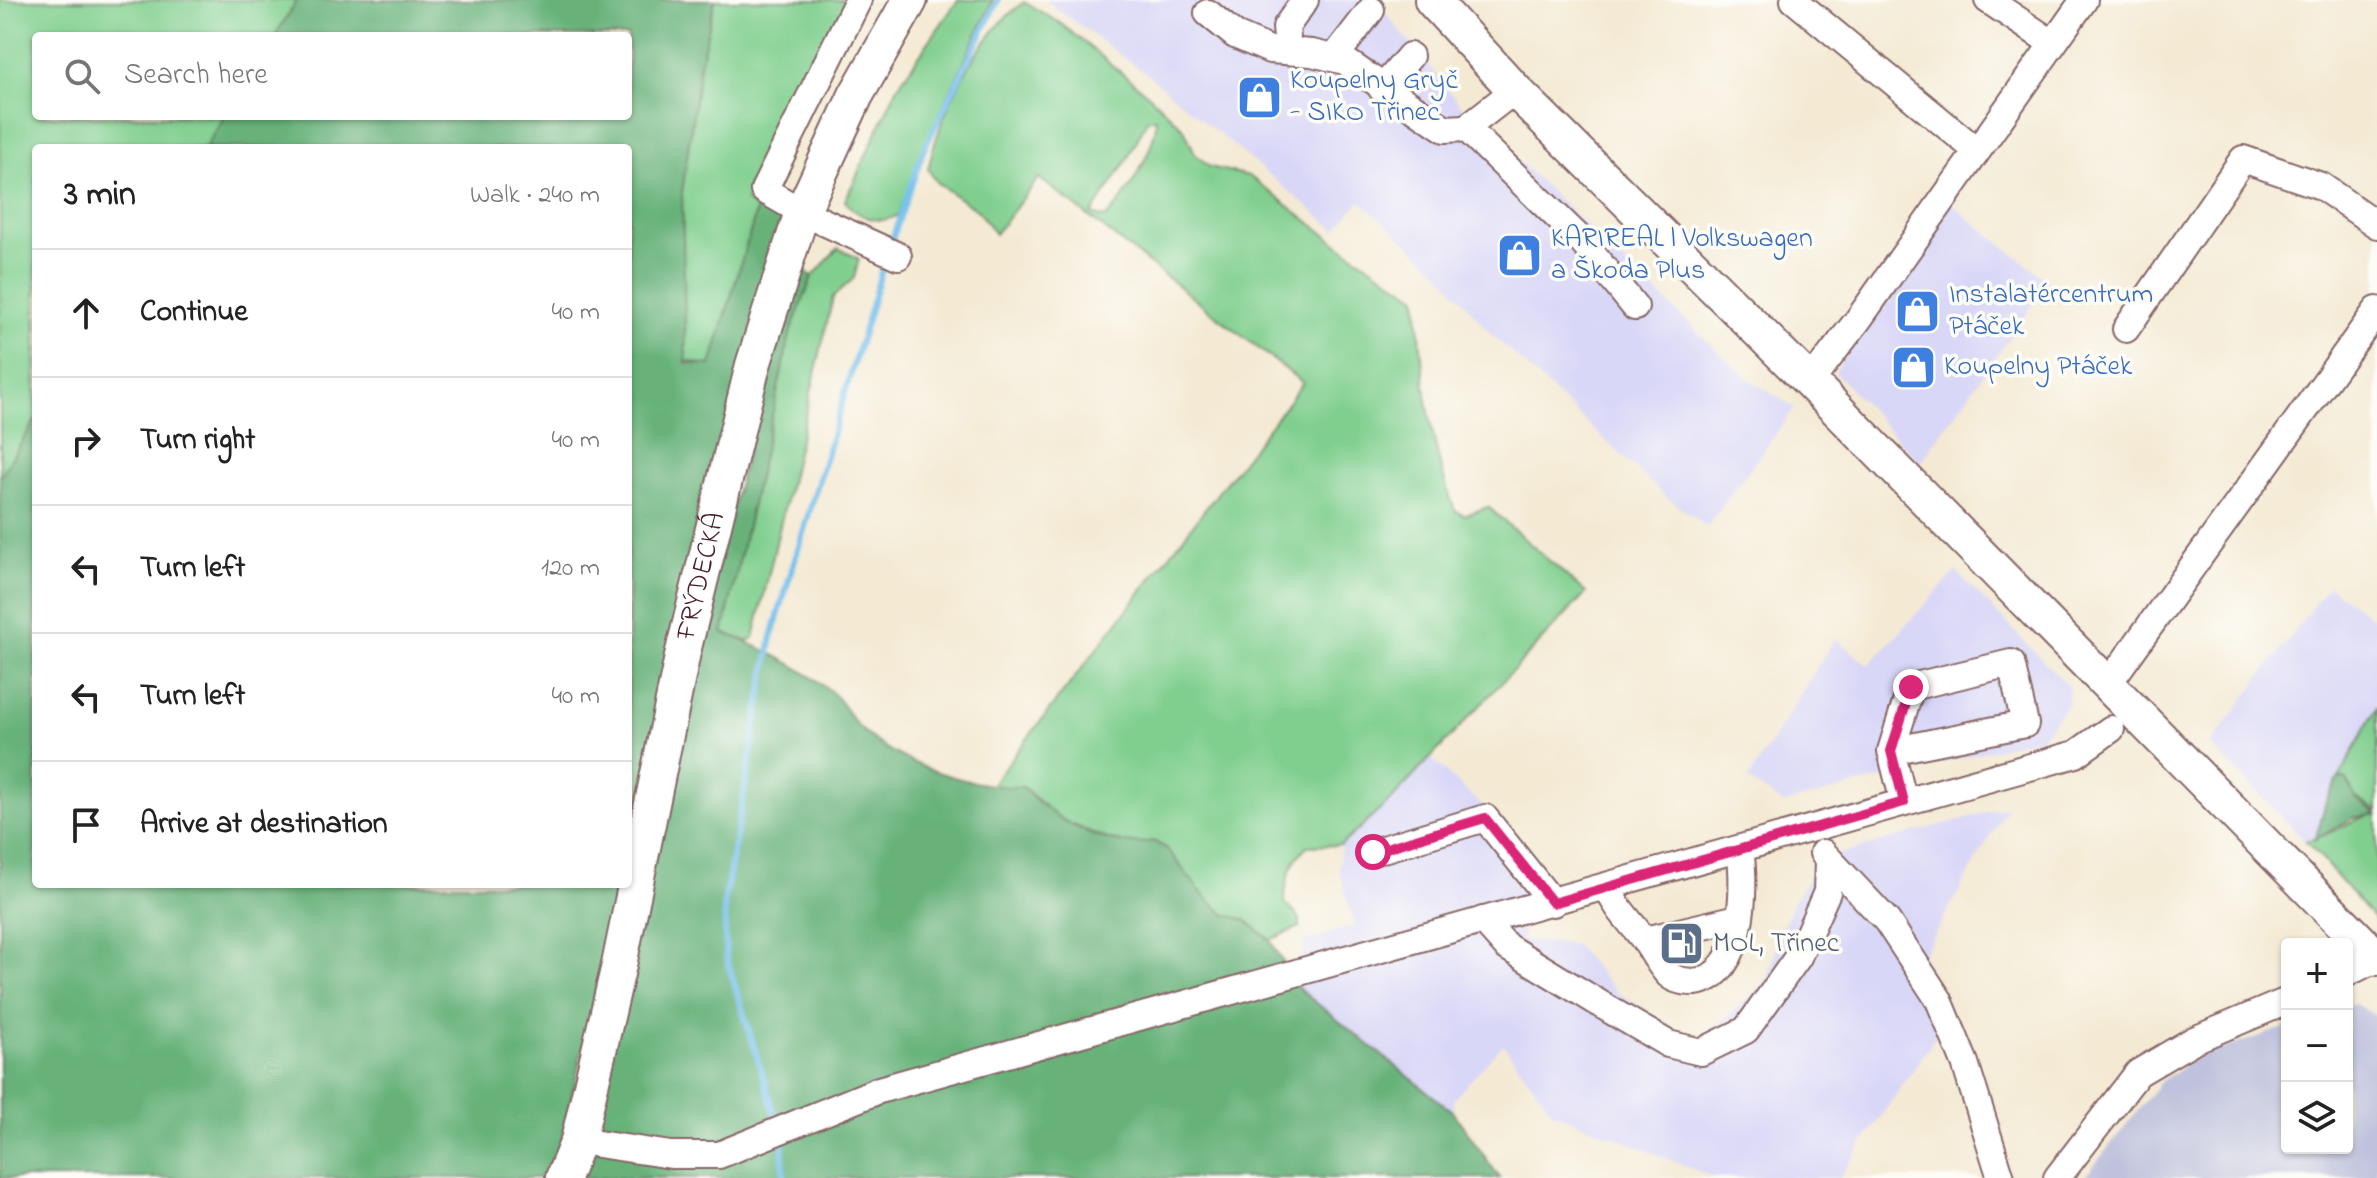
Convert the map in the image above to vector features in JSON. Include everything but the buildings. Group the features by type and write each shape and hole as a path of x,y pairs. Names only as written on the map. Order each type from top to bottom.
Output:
{"main road":[{"name":"FRÝDECKÁ","path":"563,1178 578,1141 619,965 683,652 753,365 802,212 856,95 910,0"},
{"path":"1432,0 1515,90 1810,382 2377,958"}],"street":[{"path":"858,0 764,190 802,212 898,256"},
{"path":"1288,51 1286,27 1305,0"},
{"path":"1794,0 1977,151"},
{"path":"1988,0 2052,43"},
{"path":"1810,382 2084,0"},
{"path":"1334,58 1371,10"},
{"path":"1208,13 1235,35 1270,50 1345,61 1445,129 1466,128 1515,90"},
{"path":"1382,89 1410,56"},
{"path":"1466,128 1580,239 1635,307"},
{"path":"2126,329 2243,159 2321,186 2377,225"},
{"path":"2108,684 2377,310"},
{"path":"1891,751 2025,724 2011,663 1911,687 1891,751 1904,802"},
{"path":"578,1141 671,1155 719,1155 879,1090 2076,754 2111,729"},
{"path":"1373,852 1485,818 1553,903"},
{"path":"1809,829 1828,861 1887,921 1939,1000 1965,1063 2001,1178"},
{"path":"1607,887 1617,910 1645,940 1668,975 1685,982 1705,981 1730,958 1745,878 1740,850"},
{"path":"1483,920 1507,947 1668,1044 1701,1052 1746,1030 1798,957 1827,892 1828,861"},
{"path":"1645,940 1738,918"},
{"path":"2353,970 2377,958"},
{"path":"2057,1178 2138,1073 2194,1040 2281,1004"}],"shaded area":[{"path":"1045,0 1375,0 1463,108 1744,376 1795,408 1707,527 1665,496 1489,332 1439,271 1360,201 1336,230 1149,76"},
{"path":"1949,202 2049,282 1920,463 1835,372"},
{"path":"1956,571 2069,687 2068,704 2041,737 1784,804 1748,780 1835,638 1869,665"},
{"path":"2328,586 2377,621 2377,707 2326,801 2316,839 2306,841 2210,745"},
{"path":"1431,758 1511,833 1539,873 1521,940 1574,944 1617,992 1697,1042 1763,986 1793,901 1822,859 2008,806 1922,956 1952,1013 1839,1178 1715,1178 1553,1112 1503,1044 1453,1100 1453,1112 1299,989 1304,941 1355,926 1339,871 1341,845"},
{"path":"2353,1004 2377,1016 2377,1178 2084,1178 2161,1081 2195,1058 2281,1029 2281,1154 2353,1154"}],"green space":[{"path":"0,0 297,0 277,32 32,32 32,120 222,120 208,144 32,144 32,425 0,477"},
{"path":"297,0 715,0 700,64 682,192 686,363 711,365 757,209 788,206 632,830 632,144 208,144 222,120 632,120 632,32 277,32"},
{"path":"715,0 847,0 764,166 756,170 746,201 757,209 711,366 684,360 682,192 700,64"},
{"path":"958,0 993,0 929,137 898,215 883,220 869,218 845,201 898,86"},
{"path":"1024,2 1060,23 1150,96 1184,129 1195,154 1210,167 1249,176 1342,247 1417,297 1432,432 1455,511 1465,515 1488,507 1586,593 1391,800 1341,845 1307,846 1301,852 1290,872 1285,903 1300,919 1300,927 1270,940 1244,919 1226,915 1205,897 1166,848 1153,841 1135,845 1108,839 1059,819 1023,787 989,788 1303,383 1039,178 995,234 978,211 936,182 928,169 951,100 976,55 1007,17","holes":["1156,118 1139,172 1122,199 1105,218 1092,214 1127,160 1147,120"]},
{"path":"838,248 859,259 854,278 833,297 754,638 748,641 723,633 791,330 812,277"},
{"path":"801,266 812,277 791,330 723,633 777,657 816,680 832,693 863,731 917,764 960,779 1023,787 1050,811 1082,830 1117,841 1153,841 1166,848 1205,897 1226,915 1244,919 1270,940 1299,989 1453,1112 1500,1178 580,1178 708,605 767,378"},
{"path":"32,425 32,888 619,888 563,1136 547,1178 0,1178 0,477"},
{"path":"2377,707 2377,811 2355,797 2347,780 2339,778"},
{"path":"2339,778 2347,780 2355,797 2377,814 2353,818 2316,839 2326,801"},
{"path":"2377,814 2377,922 2306,841"}],"waterway":[{"path":"890,245 924,149 998,0"},
{"path":"778,1124 726,957 724,903 772,636 886,256"},
{"path":"782,1138 784,1178"}],"place":[{"name":"Koupelny Gryč - SIKO Třinec","path":"1259,97"},
{"name":"KARIREAL | Volkswagen a Škoda Plus","path":"1520,255"},
{"name":"Instalatércentrum Ptáček","path":"1918,311"},
{"name":"Koupelny Ptáček","path":"1913,367"},
{"name":"MOL, Třinec","path":"1682,944"}],"route":[{"path":"1373,852 1485,818 1553,903 1904,802 1891,751 1911,687"}]}
